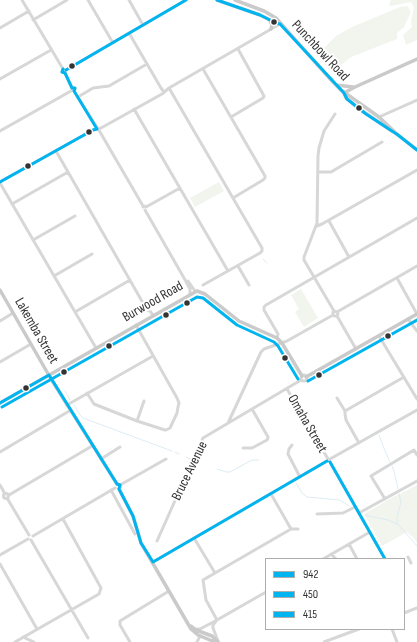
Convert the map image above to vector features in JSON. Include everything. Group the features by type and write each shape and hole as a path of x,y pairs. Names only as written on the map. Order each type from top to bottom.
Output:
{"main road":[{"name":"Punchbowl Road","path":"217,0 260,15 280,24"},
{"name":"Punchbowl Road","path":"235,0 267,12 278,20 333,83 344,93 379,117 398,135"},
{"path":"269,19 272,25 271,29"},
{"path":"344,93 417,60"},
{"path":"333,83 355,87"},
{"name":"Punchbowl Road","path":"344,93 346,98 358,108 398,135 417,150"},
{"name":"Lakemba Street","path":"0,290 49,375 101,459 133,516 145,549 182,614"},
{"name":"Burwood Road","path":"0,403 195,291 205,294 239,321 277,338 282,343 303,378"},
{"path":"303,378 417,314"},
{"path":"182,614 192,628 215,642"},
{"path":"182,614 193,631 212,636 215,642"}],"street":[{"path":"22,0 65,71 72,90 78,96 145,208 190,289 190,294"},
{"path":"34,20 67,0"},
{"path":"88,0 112,43"},
{"path":"129,0 143,25"},
{"path":"65,71 186,0"},
{"path":"0,28 29,11"},
{"path":"96,348 0,183 93,130 101,128 280,24"},
{"path":"129,33 164,92"},
{"path":"231,117 264,96 238,49"},
{"path":"0,79 51,50"},
{"path":"78,96 93,88 109,86 147,64"},
{"path":"203,69 266,178 233,198"},
{"path":"169,88 262,248 260,253 203,285"},
{"path":"0,131 72,90"},
{"path":"379,117 417,100"},
{"path":"134,109 228,271"},
{"path":"335,114 324,131 321,141 318,156 318,220 304,260 356,349"},
{"path":"318,172 331,172 382,142"},
{"path":"56,151 147,310 153,315"},
{"path":"316,226 329,221 417,170"},
{"path":"12,204 68,172"},
{"path":"145,208 180,188"},
{"path":"33,240 75,216"},
{"path":"277,338 278,334 265,311 264,307 266,305 417,218"},
{"path":"329,221 349,257"},
{"path":"54,276 92,254"},
{"path":"238,266 249,285"},
{"path":"228,423 261,352 264,349 287,341 417,266"},
{"path":"184,278 195,291"},
{"path":"397,278 417,314"},
{"path":"75,312 130,280"},
{"path":"0,321 13,313"},
{"path":"408,319 417,331"},
{"path":"87,394 94,404 137,421 166,430 170,428 177,413 179,403 136,325"},
{"path":"379,336 417,399"},
{"path":"0,362 31,344"},
{"path":"67,405 153,356"},
{"name":"Bruce Avenue","path":"157,541 203,438 287,389 303,378"},
{"path":"345,411 404,378"},
{"name":"Omaha Street","path":"287,389 385,558"},
{"path":"337,398 345,411 346,420 360,442"},
{"path":"137,421 144,401"},
{"path":"243,448 252,448 268,438 252,409"},
{"path":"0,452 71,410"},
{"path":"234,410 238,417"},
{"path":"153,562 417,410"},
{"path":"292,445 288,449 288,454 300,477"},
{"path":"0,499 92,446"},
{"path":"101,459 120,447"},
{"path":"385,499 371,476 414,450 417,455"},
{"path":"0,555 166,459"},
{"path":"359,513 417,481"},
{"path":"0,485 88,638"},
{"path":"116,487 135,534"},
{"path":"271,494 291,529"},
{"path":"317,514 343,513 355,507"},
{"path":"15,642 99,594 100,588 63,519"},
{"path":"218,620 206,600 203,580 291,529 298,529"},
{"path":"325,558 370,532"},
{"path":"194,538 215,573"},
{"path":"349,544 356,558"},
{"path":"331,554 335,558"},
{"path":"405,560 408,558 411,563"},
{"path":"0,564 37,629"},
{"path":"130,642 120,625 121,619 170,591"},
{"path":"192,628 198,629 218,620 265,593"},
{"path":"405,613 417,608"},
{"path":"215,642 213,628 214,623 218,620"},
{"path":"197,642 208,624"},
{"path":"324,642 356,630"},
{"path":"392,630 396,642"},
{"path":"23,637 34,642"}],"shaded area":[{"path":"391,0 417,0 417,40 406,45 403,35 412,27 411,22 414,7 411,2 390,6"},
{"path":"407,6 410,10 410,14 404,27 397,33 397,39 351,57 332,72 317,56 336,36 352,27 400,7"},
{"path":"219,182 224,191 195,207 190,198"},
{"path":"301,289 318,318 304,327 295,312 299,309 291,295"},
{"path":"417,485 417,543 407,532 382,546 364,514"}],"waterway":[{"path":"263,259 267,263"},
{"path":"65,391 70,400"},
{"path":"74,405 83,418 172,451"},
{"path":"379,435 390,462"},
{"path":"175,452 179,454"},
{"path":"186,457 190,459"},
{"path":"217,469 230,472 252,460 259,460"},
{"path":"392,466 398,489"},
{"path":"296,483 302,493 307,497 340,500 349,506"},
{"path":"399,494 401,502 397,523 417,546"},
{"path":"365,515 388,520 397,524"}],"transit line":[{"name":"450","path":"66,70 186,0"},
{"name":"450","path":"217,0 260,15 280,24 344,93 347,99 417,150"},
{"name":"450","path":"63,69 62,72 65,73 72,88 75,88 74,91 97,129"},
{"name":"450","path":"0,182 97,129"},
{"name":"415","path":"2,407 197,297 203,298 237,325 274,342 298,379"},
{"name":"415","path":"308,381 417,320"},
{"name":"942","path":"49,375 117,484 120,485 119,489"},
{"name":"942","path":"0,403 49,375"},
{"name":"942","path":"153,562 327,461"},
{"name":"942","path":"330,462 384,558"},
{"name":"942","path":"119,489 133,516 141,543 153,562"}]}
